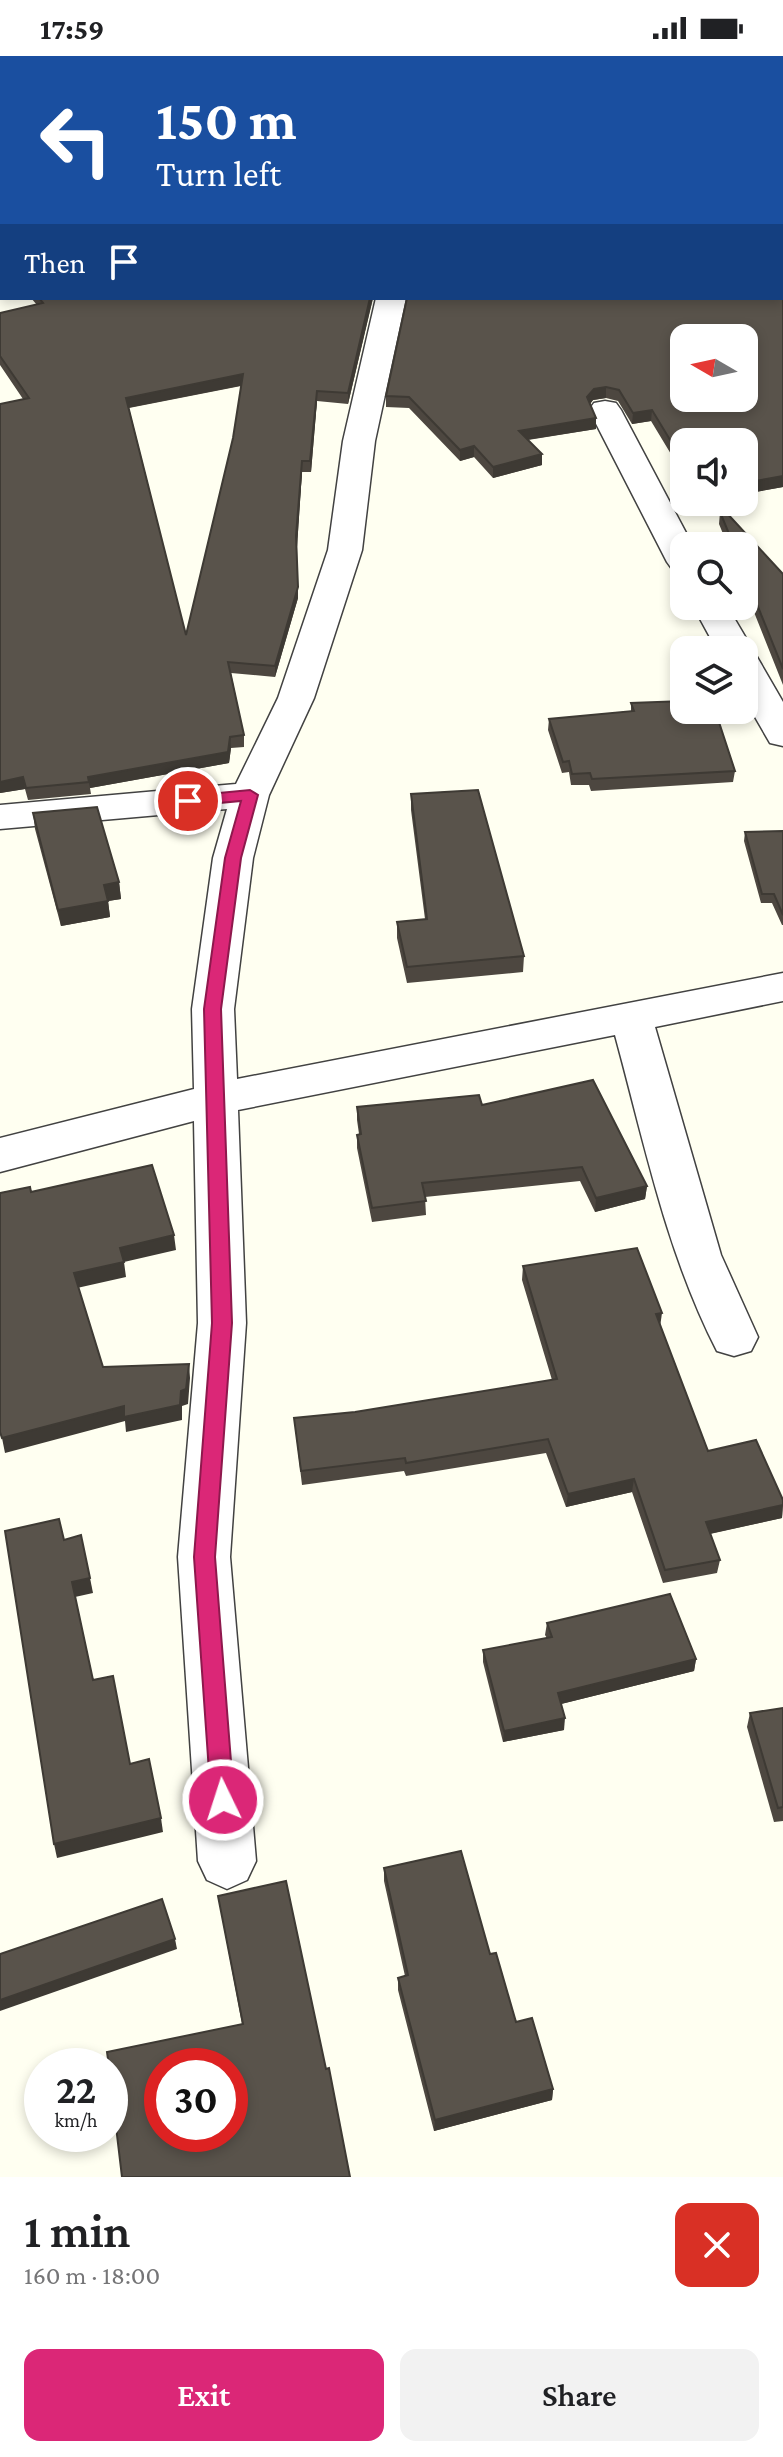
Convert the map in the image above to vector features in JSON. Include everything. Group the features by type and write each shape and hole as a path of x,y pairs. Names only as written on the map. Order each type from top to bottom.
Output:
{"street":[{"path":"227,1861 204,1557 222,1323 213,1009 233,858 250,795 296,698 345,550 359,441 391,300"},
{"path":"605,410 670,535"},
{"path":"758,690 783,735"},
{"path":"0,817 250,795"},
{"path":"0,1155 216,1099 783,987"},
{"path":"632,1019 698,1255 734,1337"}],"building":[{"path":"41,300 370,300 348,393 317,391 310,461 302,461 296,536 298,587 275,666 228,662 244,735 230,737 228,752 88,777 89,782 26,788 23,777 0,782 0,404 29,398 0,356 0,313 43,303","holes":["243,374 233,438 186,635 126,398"]},
{"path":"407,300 783,300 783,476 758,480 758,428 670,428 670,440 652,410 633,413 619,390 606,387 594,389 587,397 596,418 519,431 542,454 493,467 474,446 460,450 409,397 386,396"},
{"path":"722,516 730,516 744,532 728,532"},
{"path":"758,547 783,574 783,669 758,607"},
{"path":"670,702 670,724 720,724 735,771 592,779 590,773 572,774 569,761 563,762 549,719 634,711 631,703"},
{"path":"478,790 524,956 407,967 397,922 427,919 411,794"},
{"path":"97,807 119,882 104,885 108,901 58,910 33,813"},
{"path":"783,831 783,915 774,894 762,894 745,832"},
{"path":"593,1080 647,1186 596,1198 582,1167 422,1183 426,1201 372,1208 357,1135 361,1134 357,1107 479,1095 482,1105"},
{"path":"152,1165 174,1235 120,1248 124,1262 74,1273 103,1367 189,1364 186,1389 181,1391 180,1405 124,1417 124,1406 2,1438 0,1193 30,1187 31,1192"},
{"path":"637,1248 662,1313 656,1314 708,1451 756,1440 783,1500 783,1505 706,1522 720,1560 665,1570 634,1479 568,1494 548,1439 406,1463 405,1458 301,1471 294,1418 355,1412 557,1379 523,1266"},
{"path":"59,1519 64,1540 81,1535 90,1578 72,1582 93,1680 113,1676 130,1764 149,1759 161,1818 54,1844 5,1531"},
{"path":"670,1594 696,1659 558,1693 565,1718 504,1731 483,1650 552,1637 547,1623"},
{"path":"783,1708 783,1807 778,1808 750,1713"},
{"path":"461,1851 490,1954 496,1953 516,2022 532,2018 553,2089 435,2120 398,1978 408,1975 384,1868"},
{"path":"286,1881 326,2069 329,2068 350,2177 122,2177 119,2152 128,2152 126,2048 243,2024 218,1896"},
{"path":"162,1899 175,1939 0,2000 0,1954"}],"route":[{"path":"188,801 250,795 233,858 213,1009 222,1323 204,1557 223,1800"}]}
